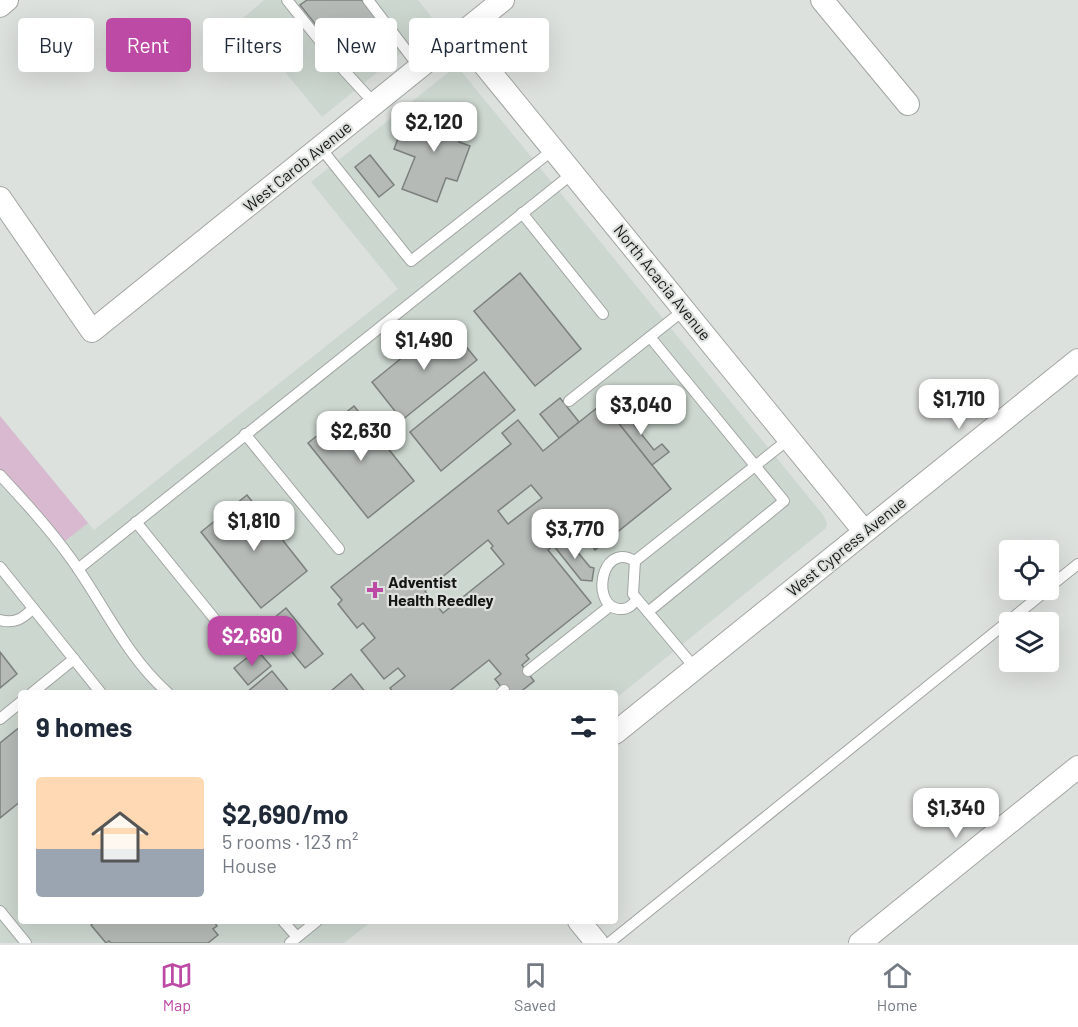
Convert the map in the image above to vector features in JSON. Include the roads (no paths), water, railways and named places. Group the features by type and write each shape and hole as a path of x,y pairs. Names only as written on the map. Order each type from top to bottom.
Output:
{"street":[{"path":"0,6 7,0"},
{"name":"West Carob Avenue","path":"481,18 503,0"},
{"path":"822,0 908,104"},
{"name":"West Carob Avenue","path":"0,198 92,331 414,72"},
{"name":"North Acacia Avenue","path":"491,72 864,531"},
{"name":"West Cypress Avenue","path":"618,731 1078,360"},
{"path":"860,943 1078,767"},
{"path":"581,924 597,943"}],"lane":[{"path":"287,0 315,35"},
{"path":"368,0 382,18"},
{"path":"397,37 409,53"},
{"path":"345,72 374,104"},
{"path":"320,147 411,261 554,149"},
{"path":"78,569 573,172"},
{"path":"522,213 603,314"},
{"path":"569,401 685,309"},
{"path":"648,612 784,501 650,337"},
{"path":"245,434 339,549"},
{"path":"634,561 789,439"},
{"path":"0,475 78,569 130,652 151,678 165,690"},
{"path":"136,522 230,638"},
{"path":"634,561 621,557 608,565 604,575 603,592 610,606 620,609 625,609 637,599"},
{"path":"634,561 633,594 695,668"},
{"path":"1059,580 1078,564"},
{"path":"2,573 99,690"},
{"path":"609,943 1034,600"},
{"path":"528,671 610,606"},
{"path":"0,620 17,621 33,608"},
{"path":"36,690 74,659"},
{"path":"0,719 18,704"},
{"path":"0,911 26,943"},
{"path":"285,924 293,940 313,924"}],"place":[{"name":"Adventist Health Reedley","path":"375,590"}]}
